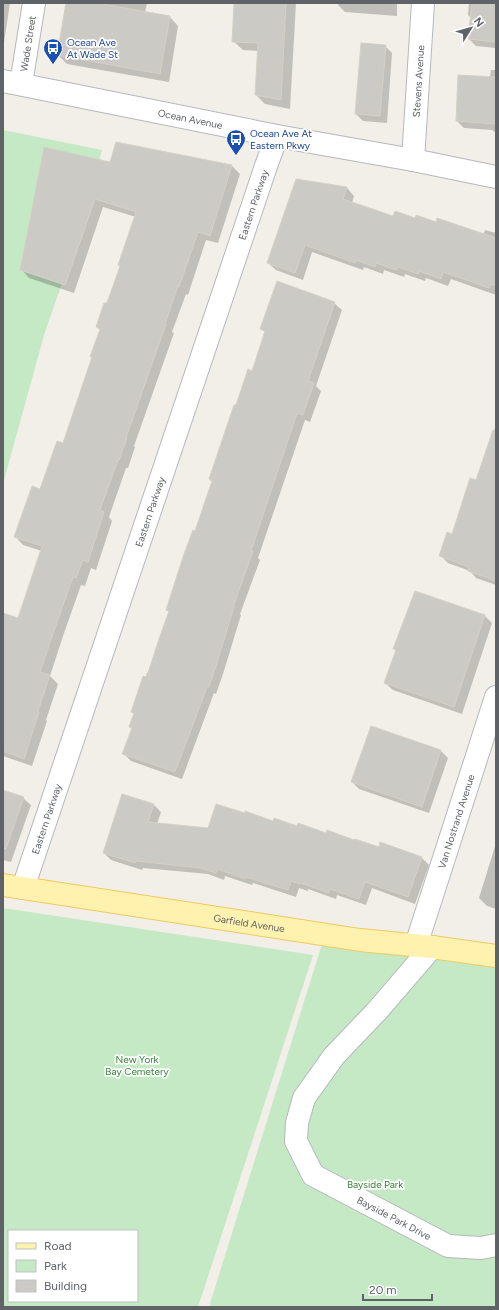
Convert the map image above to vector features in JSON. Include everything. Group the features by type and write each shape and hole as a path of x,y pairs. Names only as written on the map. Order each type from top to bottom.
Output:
{"main road":[{"name":"Garfield Avenue","path":"13,886 360,940 424,946 496,956"}],"street":[{"name":"Wade Street","path":"12,82 34,3"},
{"name":"Stevens Avenue","path":"413,160 423,3"},
{"name":"Ocean Avenue","path":"12,82 277,136 413,160 496,177"},
{"name":"Eastern Parkway","path":"13,886 277,136"},
{"name":"Van Nostrand Avenue","path":"424,946 496,697"},
{"name":"Bayside Park Drive","path":"424,946 376,1011 334,1056 304,1098 297,1123 296,1142 313,1175 448,1246 491,1250"}],"green space":[{"path":"3,130 102,150 68,266 44,335 3,484"},
{"name":"New York Bay Cemetery","path":"3,908 313,955 198,1307 3,1307"},
{"name":"Bayside Park","path":"322,944 496,956 496,1307 209,1307"}],"building":[{"path":"66,3 97,3 170,16 160,74 57,55"},
{"path":"234,3 286,3 281,100 255,95 258,43 232,42"},
{"path":"472,3 496,3 496,42 468,39"},
{"path":"361,43 386,45 380,116 355,114"},
{"path":"458,75 496,77 496,124 456,121"},
{"path":"116,142 232,165 210,236 198,232 179,287 178,286 127,438 100,510 104,512 88,562 83,560 76,578 73,577 54,631 40,672 50,675 24,759 3,751 3,613 18,618 42,546 14,537 32,486 40,489 57,441 63,443 100,329 96,327 104,303 107,303 120,266 118,265 136,212 95,199 65,285 20,270 44,147 110,162"},
{"path":"296,179 347,187 343,199 393,216 395,211 415,218 416,215 436,222 437,218 496,238 496,286 491,284 489,288 443,272 441,279 419,271 418,274 398,267 396,270 376,263 375,267 356,260 355,263 305,245 295,273 267,263"},
{"path":"277,281 335,302 308,381 314,383 303,415 297,413 251,551 253,551 233,607 209,687 207,687 175,772 122,754 132,728 129,727 134,713 131,712 143,676 146,677 148,673 169,611 166,610 184,554 193,530 195,531 212,481 209,479 234,405 236,405 248,369 252,371 265,331 260,329"},
{"path":"493,430 496,431 496,581 468,571 469,567 439,556 447,532 452,534 470,478 476,480"},
{"path":"415,591 485,615 454,707 384,683 396,650 393,649"},
{"path":"371,726 441,750 422,807 351,782"},
{"path":"3,790 24,797 6,849 3,848"},
{"path":"122,794 154,804 148,822 208,828 216,804 245,813 245,811 273,821 274,818 297,826 298,823 326,833 327,830 379,847 380,842 422,857 408,897 365,882 359,899 330,889 329,893 291,881 288,890 246,877 245,879 218,869 216,873 200,868 136,861 135,863 103,853"}],"place":[{"name":"Ocean Ave At Wade St","path":"53,65"},
{"name":"Ocean Ave At Eastern Pkwy","path":"236,156"}]}
